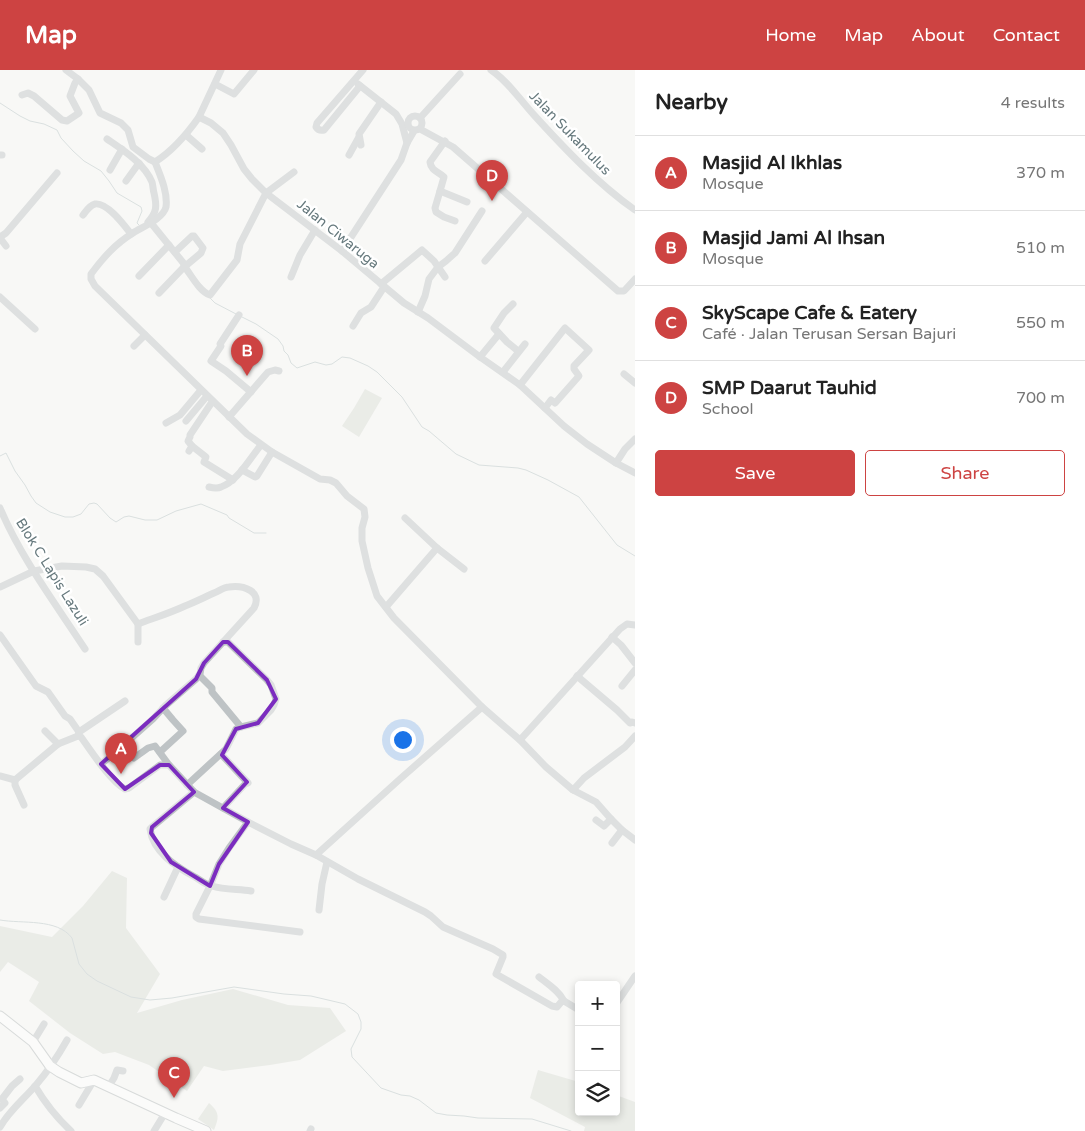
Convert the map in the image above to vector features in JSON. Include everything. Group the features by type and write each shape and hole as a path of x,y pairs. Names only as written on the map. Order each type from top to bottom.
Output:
{"main road":[{"path":"0,1016 32,1042 50,1066 69,1078 81,1083 94,1080 206,1131"}],"street":[{"path":"66,70 89,90 100,113 121,122 128,130 133,147 155,162 164,189 166,209 161,216 131,234 110,251 91,274 91,279 95,286 243,431 260,445 320,479 336,483 347,496 364,509 365,518 362,535 366,561 377,596 394,618 482,707 520,740 546,767 573,790 596,802 622,830 635,840"},
{"path":"155,162 166,155 186,135 199,117 222,70"},
{"path":"215,84 234,94 254,70"},
{"path":"357,83 317,123 316,127 318,130 324,130 357,83 364,70"},
{"name":"Jalan Sukamulus","path":"491,70 500,76 534,115 600,183 635,210"},
{"path":"420,118 460,74"},
{"path":"22,94 28,93 34,96 62,120 67,121 79,113 70,96 78,79"},
{"path":"357,83 399,118 407,143"},
{"path":"349,155 361,131 381,102"},
{"path":"420,118 413,116 408,122 410,129 445,141 453,147 618,291 624,291 635,279"},
{"name":"Jalan Ciwaruga","path":"199,117 211,123 223,133 244,169 266,193 342,251 404,303 428,318 520,385 564,426 587,444 635,473"},
{"path":"342,251 401,160 407,143 422,122 420,118"},
{"path":"186,135 202,149"},
{"path":"359,137 361,144"},
{"path":"107,139 139,163 151,181 156,200 155,212 148,224"},
{"path":"445,141 430,162 430,167 444,177 435,208 436,212 455,221"},
{"path":"110,170 122,149"},
{"path":"126,182 139,163"},
{"path":"148,224 175,252 199,287 210,296 237,260 240,244 266,193 294,172"},
{"path":"6,246 0,238 57,174"},
{"path":"440,191 468,202"},
{"path":"83,215 92,205 102,205 109,209 131,234"},
{"path":"418,312 425,296 429,278 438,266 455,254 482,211"},
{"path":"485,261 527,212"},
{"path":"292,277 300,256 315,230"},
{"path":"159,293 203,250 202,246 192,236 175,252"},
{"path":"139,276 169,245"},
{"path":"353,326 361,313 371,307 382,286 422,250 430,256 445,277"},
{"path":"0,297 35,329"},
{"path":"512,304 494,328 518,351"},
{"path":"238,315 220,344 218,352 210,360 250,392"},
{"path":"520,385 565,328 579,340 589,350 574,366 574,370 580,376 555,403 551,400 545,408"},
{"path":"480,357 499,334"},
{"path":"134,346 145,336"},
{"path":"503,372 525,344"},
{"path":"229,417 268,372 279,371"},
{"path":"624,374 635,383"},
{"path":"166,423 180,415 200,390"},
{"path":"186,421 210,399"},
{"path":"210,399 190,435 188,441 190,449 206,457 204,462 233,480"},
{"path":"616,463 635,439"},
{"path":"209,487 219,488 233,480 260,445"},
{"path":"242,470 255,477 257,476 272,452"},
{"name":"Blok C Lapis Lazuli","path":"0,508 20,550 85,649"},
{"path":"406,518 464,569"},
{"path":"386,607 438,548"},
{"path":"0,587 34,571 62,566 86,567 96,570 103,576 138,624 138,642"},
{"path":"101,764 189,686 199,675 204,663 257,603 255,594 247,589 227,587 138,624"},
{"path":"520,740 556,702 612,637 624,625 635,625"},
{"path":"0,635 35,685 48,692 118,784 125,789 129,788 160,765 169,765"},
{"path":"612,637 635,663"},
{"path":"187,785 227,748 236,729 258,723 271,710 276,699 274,690 267,680 228,642 222,642"},
{"path":"622,686 635,670"},
{"path":"199,675 212,688 212,692 241,727"},
{"path":"577,676 630,723 635,723"},
{"path":"15,780 58,744 79,734 125,701"},
{"path":"316,855 482,707"},
{"path":"160,752 183,731 163,708"},
{"path":"46,731 58,744"},
{"path":"573,790 584,778 625,747 635,736"},
{"path":"134,758 155,746 169,765 194,792 248,822 425,912 447,928 503,955 496,974 505,980 555,1007 564,1001"},
{"path":"221,754 247,782 223,808"},
{"path":"0,776 15,780"},
{"path":"15,780 15,785 24,805"},
{"path":"194,792 150,829 155,842 165,856 178,867 210,886 252,890"},
{"path":"596,820 604,826 611,819"},
{"path":"248,822 219,864 196,914 197,918 300,932"},
{"path":"612,843 622,830"},
{"path":"319,910 327,862"},
{"path":"164,897 178,867"},
{"path":"620,998 635,976"},
{"path":"539,977 551,986 564,1001 575,1008"},
{"path":"32,1042 44,1024"},
{"path":"0,1127 48,1070 67,1040"},
{"path":"109,1086 117,1070 122,1071"},
{"path":"0,1108 5,1103 2,1099 20,1079"},
{"path":"80,1105 94,1080"},
{"path":"35,1086 60,1121 71,1131"},
{"path":"154,1131 165,1113"}],"highlighted area":[{"path":"223,642 228,642 267,680 276,699 258,723 236,729 222,755 247,782 223,808 248,822 219,864 210,886 171,862 151,833 152,827 194,792 169,765 160,765 125,789 101,764 196,679 204,663"}],"shaded area":[{"path":"365,389 382,398 359,437 342,426"},
{"path":"112,871 127,878 126,928 160,974 137,1013 182,1000 233,989 288,1005 330,1008 346,1031 300,1060 223,1071 204,1066 187,1091 149,1065 115,1052 103,1054 70,1033 29,1001 39,982 8,962 0,972 0,926 52,937 83,906"},
{"path":"538,1070 575,1081 575,1116 620,1116 620,1096 635,1102 635,1131 584,1131 585,1127 530,1098"},
{"path":"209,1103 218,1115 214,1130 198,1119"}],"waterway":[{"path":"0,103 30,121 44,124 57,130 61,138 73,151 84,161 101,171 117,193 141,207 142,211 137,223 139,225"},
{"path":"210,298 215,303 236,314"},
{"path":"242,317 278,339 291,363 297,368 315,362 326,365 332,364 342,357 350,358 368,366 377,372 402,397 422,427 456,454 479,465 526,470 579,497 617,545 635,556"},
{"path":"0,456 6,453 15,471 36,503 50,512 65,517 81,514 89,504 94,503 116,522 129,516 145,520 157,520 176,511 201,504 227,515 254,533 266,533"},
{"path":"0,920 39,923 58,927 72,938 79,964 87,974 97,981 131,997 150,1000 172,998 234,987 311,996 345,1004 358,1014 361,1022 361,1029 351,1049 352,1057 381,1088 419,1100 436,1113 478,1118 532,1119 571,1131"}],"place":[{"name":"SMP Daarut Tauhid","path":"492,201"},
{"name":"Masjid Jami Al Ihsan","path":"247,376"},
{"name":"Masjid Al Ikhlas","path":"121,774"},
{"name":"SkyScape Cafe & Eatery","path":"174,1098"}]}
